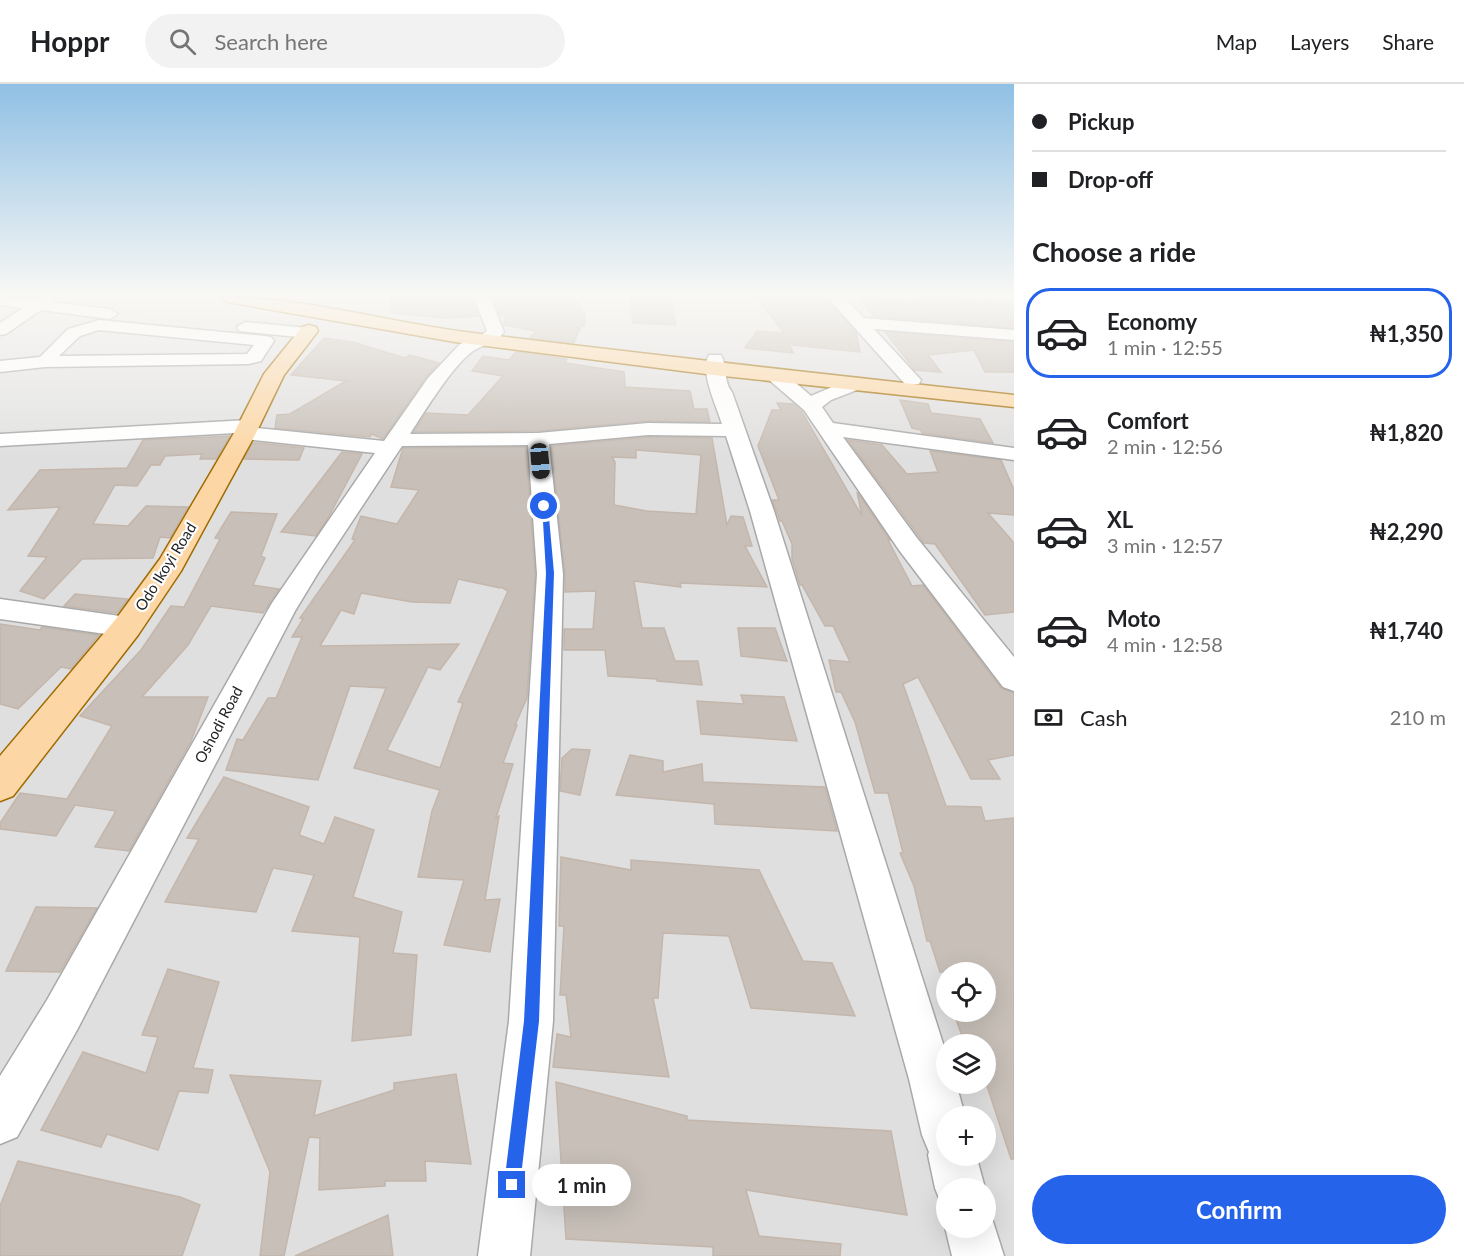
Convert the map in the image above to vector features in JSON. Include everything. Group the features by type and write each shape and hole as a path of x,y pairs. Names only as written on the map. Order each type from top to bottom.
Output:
{"main road":[{"name":"Odo Ikoyi Road","path":"0,784 127,627 171,564 247,430 274,374 289,352"},
{"path":"569,352 722,375 912,380 1014,391"},
{"path":"582,352 673,364 722,375 772,375 1014,401"}],"street":[{"path":"45,362 54,352"},
{"path":"0,367 45,362 249,359 255,357 258,352"},
{"name":"Oshodi Road","path":"0,1120 62,1015 306,569 435,382 461,352"},
{"path":"887,352 912,380"},
{"path":"722,375 734,430 765,522 938,1106"},
{"path":"772,375 811,406 908,544 1014,679"},
{"path":"811,406 824,396 855,384"},
{"path":"826,428 1014,454"},
{"path":"0,440 247,430 392,444 538,439 648,429 734,430"},
{"path":"504,1256 531,1021 534,962 550,573 538,439"},
{"path":"0,609 127,627"},
{"path":"974,1238 978,1256"}],"shaded area":[{"path":"0,352 1014,352 1014,1256 0,1256"},
{"path":"0,352 293,352 244,420 135,427 0,430"}],"building":[{"path":"312,352 384,352 405,358 410,355 439,363 426,377 383,439 372,434 370,437 275,428 277,415 290,414 346,381 291,375"},
{"path":"516,352 567,359 565,363 624,372 625,387 690,391 694,409 707,409 710,422 648,421 538,431 414,432 426,413 468,415 503,376 472,371 483,356 509,360"},
{"path":"901,352 958,352 928,355 941,372 915,370"},
{"path":"975,352 1014,352 1014,372 985,372"},
{"path":"900,400 928,404 931,413 980,419 993,443 922,433 921,430 912,428"},
{"path":"777,403 793,404 802,412 862,516 857,492 890,540 888,540 912,586 923,585 1001,688 1014,693 1014,755 988,760 1000,779 971,779 918,677 903,684 946,806 981,807 985,821 1014,818 1014,1159 1011,1159 996,1113 996,1106 994,1106 990,1094 996,1094 996,1034 961,1034 957,1022 996,1022 996,962 937,962 930,941 927,941 914,886 900,853 903,853 888,793 875,793 855,722 841,692 836,692 829,660 850,662 833,626 825,626 800,585 792,559 792,544 772,500 779,500 758,446 772,410 781,410"},
{"path":"230,436 216,459 200,459 202,454 165,456 160,465 151,465 137,486 115,485 93,524 128,526 146,506 188,507 170,538 160,537 153,558 82,559 44,599 20,591 47,557 28,556 60,507 8,510 40,470 127,468 143,440"},
{"path":"648,437 712,438 727,525 731,516 743,517 752,546 745,546 767,587 680,583 681,587 634,581 642,628 664,628 675,661 698,661 702,685 608,676 605,650 564,650 564,629 593,629 596,591 565,592 551,446","holes":["636,450 701,455 696,514 647,511 614,505 615,462 612,457 636,458"]},
{"path":"848,440 882,445 907,474 938,472 930,451 1001,460 1014,490 1014,515 988,513 1014,543 1014,612 985,615 935,544 924,543"},
{"path":"253,443 304,448 299,460 244,459"},
{"path":"526,447 535,574 527,698 515,725 517,725 503,763 513,764 496,818 499,816 485,900 500,899 490,952 444,945 464,880 418,877 432,811 440,790 354,768 386,688 350,686 318,780 226,770 237,739 243,740 268,698 276,698 302,637 292,637 303,619 300,618 355,540 352,539 361,516 397,524 419,490 391,487 403,448","holes":["458,579 508,591 458,702 463,703 440,768 387,750 428,667 440,670 459,644 320,646 341,610 354,614 361,593 412,602 450,603"]},
{"path":"342,452 362,454 316,536 281,532"},
{"path":"231,512 277,514 261,556 265,558 253,585 279,589 263,613 211,606 188,645 142,697 208,697 191,741 129,851 95,847 116,811 75,805 56,836 0,829 0,823 20,793 67,799 112,726 80,716 141,650 171,606 184,607 220,539 215,538"},
{"path":"75,594 128,599 117,613 64,606"},
{"path":"0,624 99,635 71,669 61,667 18,709 0,704"},
{"path":"738,628 775,628 787,661 741,656"},
{"path":"741,695 784,697 797,741 701,734 697,701 744,704"},
{"path":"572,749 590,750 580,795 560,791 562,758"},
{"path":"630,755 663,761 663,772 702,764 703,782 825,787 837,831 715,824 714,804 616,795"},
{"path":"224,777 309,807 299,835 324,844 335,817 374,830 353,897 402,912 393,953 417,955 411,1035 352,1041 360,937 292,931 314,875 273,868 256,912 165,902 199,839 187,838"},
{"path":"561,857 631,870 631,860 759,870 803,961 832,963 855,1016 751,1008 729,936 663,933 658,998 653,998 669,1077 553,1067 557,1034 571,1037 566,995 560,995 564,926 559,926"},
{"path":"36,907 97,908 60,972 6,971"},
{"path":"168,969 219,982 193,1068 213,1070 208,1093 179,1091 158,1150 107,1134 101,1147 41,1130 83,1052 146,1073 158,1037 142,1035"},
{"path":"456,1074 471,1164 425,1161 426,1181 385,1181 385,1186 319,1190 320,1138 309,1137 284,1256 260,1256 270,1172 230,1075 321,1081 314,1116 394,1090 394,1083"},
{"path":"556,1082 687,1116 687,1120 891,1131 907,1215 746,1190 759,1236 841,1244 840,1256 713,1256 713,1247 566,1239"},
{"path":"18,1161 180,1197 200,1205 182,1256 0,1256 0,1206"},
{"path":"388,1215 393,1256 295,1256"}],"route":[{"path":"512,1185 531,1021 550,573 544,506"}]}
